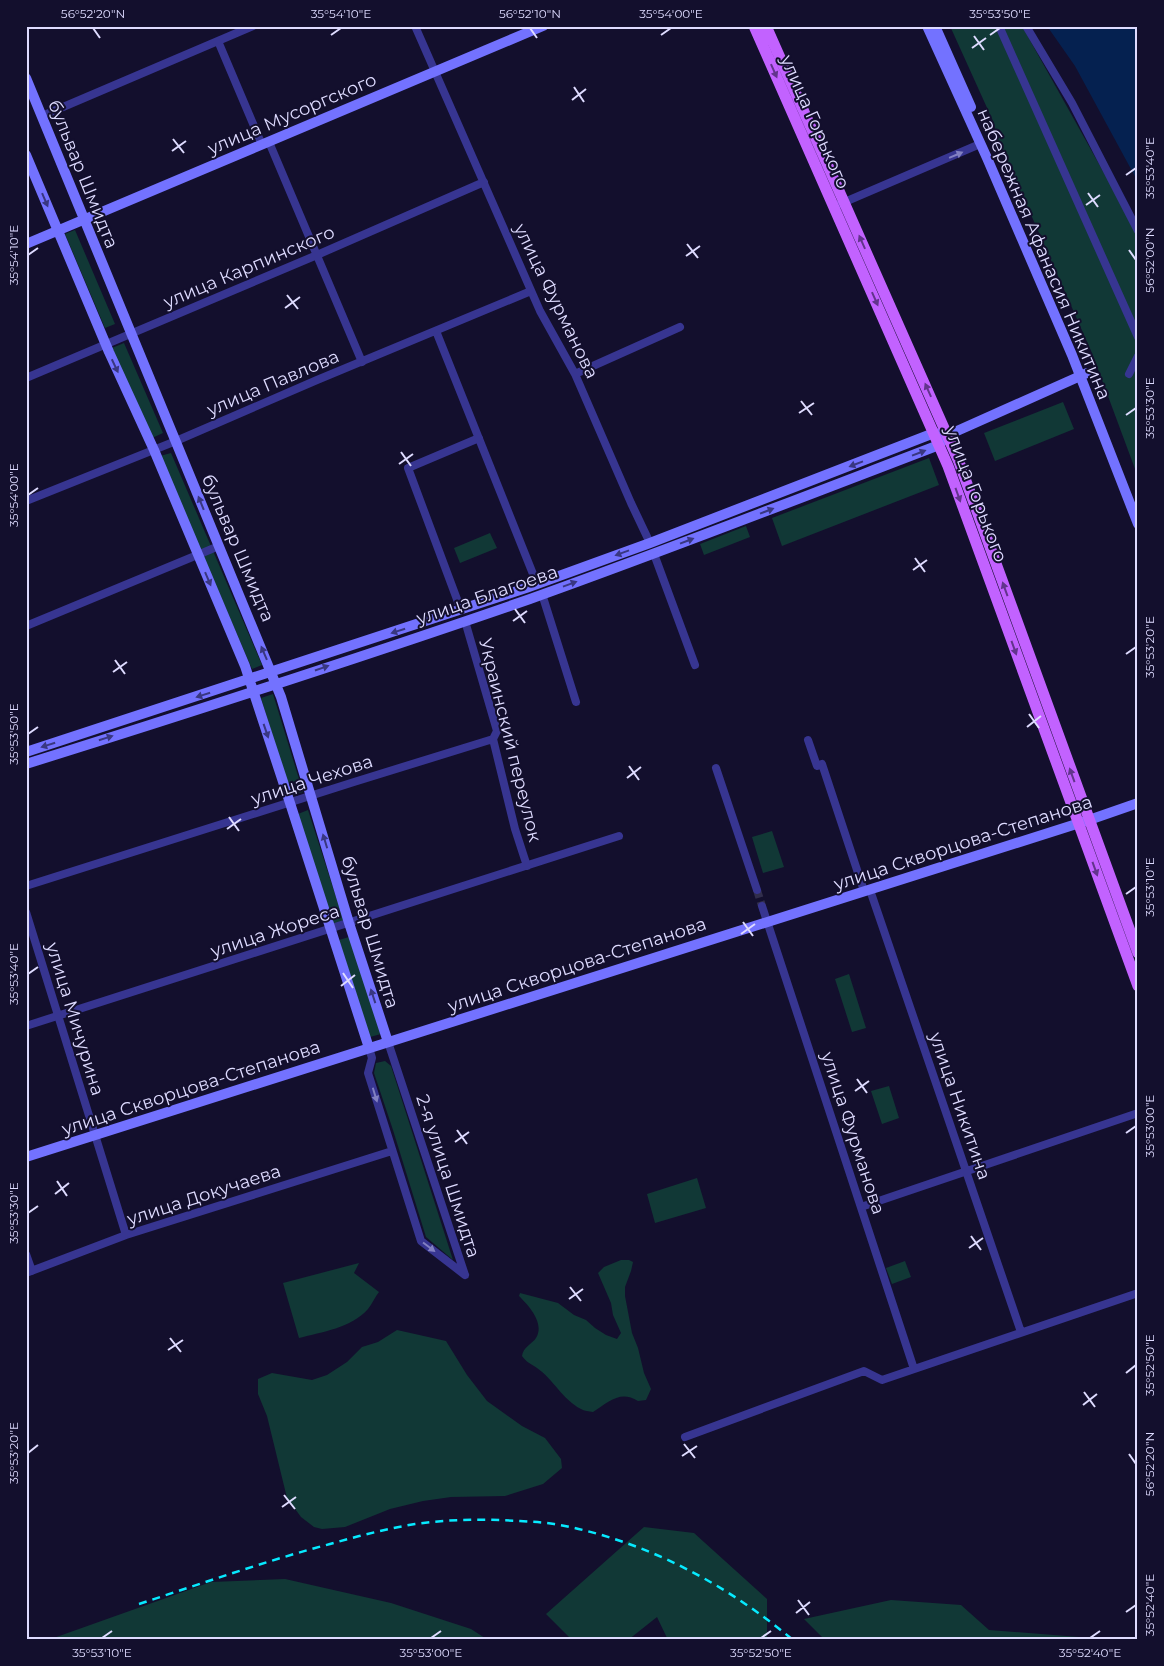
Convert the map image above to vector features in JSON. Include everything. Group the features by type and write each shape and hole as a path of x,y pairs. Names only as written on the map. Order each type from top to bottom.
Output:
{"main road":[{"name":"улица Горького","path":"754,26 948,435 1084,822 1138,986"},
{"name":"улица Горького","path":"766,26 939,445 1084,822 1138,953"}],"street":[{"path":"42,116 253,26"},
{"name":"улица Фурманова","path":"415,26 540,311 575,374 630,503 655,541"},
{"name":"улица Мусоргского","path":"26,244 543,26"},
{"name":"набережная Афанасия Никитина","path":"927,26 1083,375 1138,524"},
{"name":"набережная Афанасия Никитина","path":"935,26 997,164 1138,504"},
{"path":"999,26 1138,337"},
{"path":"1026,26 1072,102 1138,231"},
{"path":"218,41 317,255 362,362"},
{"path":"1037,62 1045,58"},
{"name":"бульвар Шмидта","path":"26,78 272,672 349,923 388,1042"},
{"path":"839,204 980,144"},
{"name":"бульвар Шмидта","path":"26,156 106,345 154,450 245,666 369,1048"},
{"name":"улица Карпинского","path":"26,378 484,182"},
{"name":"улица Павлова","path":"26,501 176,441 531,291"},
{"path":"575,374 680,327"},
{"path":"436,330 537,584"},
{"path":"1129,374 1138,356"},
{"name":"улица Благоева","path":"26,764 252,692 465,621 649,555 939,445 948,435 1083,375"},
{"name":"улица Благоева","path":"26,752 537,584 655,541 934,433 948,435"},
{"path":"461,610 408,468 479,438"},
{"path":"655,541 655,545 649,555 695,665"},
{"path":"26,626 219,546"},
{"path":"542,594 576,702"},
{"name":"Украинский переулок","path":"465,621 496,731 493,739 515,830 527,866"},
{"name":"улица Чехова","path":"26,886 493,739"},
{"name":"улица Никитина","path":"808,740 816,766 822,764 1021,1332"},
{"path":"716,768 757,890"},
{"name":"улица Скворцова-Степанова","path":"26,1157 1084,822 1138,803"},
{"name":"улица Жореса","path":"26,1026 619,836"},
{"name":"улица Фурманова","path":"762,906 914,1369"},
{"name":"улица Мичурина","path":"26,912 126,1235"},
{"name":"2-я улица Шмидта","path":"369,1048 372,1058 368,1073 421,1241 465,1274 388,1042"},
{"path":"861,1207 1138,1113"},
{"name":"улица Докучаева","path":"29,1272 126,1235 392,1151"},
{"path":"26,1254 29,1272"},
{"path":"685,1437 864,1371 882,1380 1138,1293"}],"green space":[{"path":"950,26 1022,26 1138,234 1138,477 1092,353 998,140 993,121"},
{"path":"75,230 115,324 105,328 65,234"},
{"path":"124,343 163,433 152,438 112,348"},
{"path":"1063,402 1074,429 995,461 984,433"},
{"path":"171,453 262,665 252,669 160,456"},
{"path":"929,458 939,485 782,546 772,518"},
{"path":"746,526 750,537 704,555 700,544"},
{"path":"490,533 497,548 460,563 454,548"},
{"path":"273,694 303,792 291,795 261,698"},
{"path":"308,810 344,922 333,925 298,814"},
{"path":"772,831 784,867 763,873 752,837"},
{"path":"349,937 381,1034 370,1037 339,940"},
{"path":"849,974 866,1028 852,1032 835,979"},
{"path":"385,1061 391,1066 453,1260 426,1237 374,1073 376,1063"},
{"path":"889,1086 899,1118 882,1124 871,1091"},
{"path":"697,1178 706,1208 655,1223 647,1194"},
{"path":"621,1260 633,1262 625,1287 625,1296 632,1333 651,1389 646,1400 638,1401 632,1398 620,1397 593,1412 585,1411 569,1400 543,1373 522,1356 526,1348 536,1338 539,1327 535,1315 519,1296 520,1293 558,1303 606,1335 617,1339 621,1333 598,1273 604,1267"},
{"path":"905,1261 911,1277 892,1284 886,1268"},
{"path":"359,1263 354,1273 379,1292 368,1309 345,1325 299,1338 283,1283"},
{"path":"397,1330 446,1341 467,1375 487,1401 522,1426 545,1438 561,1459 562,1468 543,1484 505,1496 451,1497 423,1501 390,1509 345,1527 322,1529 314,1527 301,1517 287,1498 267,1416 258,1394 258,1379 272,1373 312,1380 327,1375 347,1362 362,1347 378,1342"},
{"path":"644,1527 694,1533 767,1599 767,1640 668,1640 657,1617 628,1640 572,1640 546,1614"},
{"path":"285,1579 391,1603 471,1629 488,1640 48,1640 211,1582"},
{"path":"891,1600 961,1605 989,1630 1117,1640 836,1640 822,1637 804,1619"}],"water":[{"path":"1047,26 1138,26 1138,182 1075,66"}],"tunnel":[{"path":"757,890 762,906"}],"railway":[{"path":"139,1604 235,1572 383,1530 441,1521 520,1521 550,1523 587,1531 619,1540 650,1552 711,1582 767,1619 793,1640"}]}
